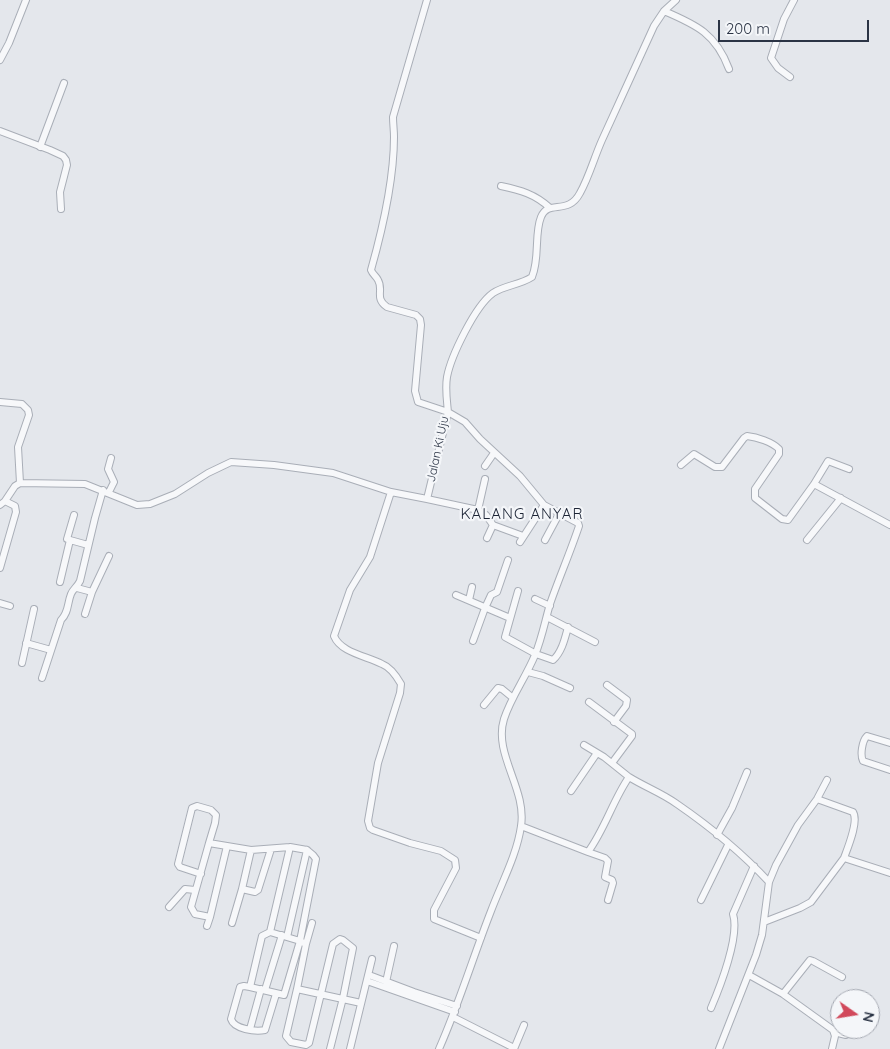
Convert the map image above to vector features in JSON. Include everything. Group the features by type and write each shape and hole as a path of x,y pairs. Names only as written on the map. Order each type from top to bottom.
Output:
{"street":[{"path":"0,60 26,0"},
{"name":"Jalan Ki Uju","path":"20,483 85,484 138,505 144,505 175,494 226,464 238,462 333,473 391,492 427,499 448,412 418,402 415,391 420,319 416,315 383,305 380,298 379,283 371,270 391,177 394,138 393,117 426,0"},
{"path":"439,1049 455,1012 512,856 521,826 521,804 503,745 503,720 536,654 550,606 579,526 573,519 559,514 544,505 520,476 494,453 465,422 448,412 446,398 447,375 480,305 491,295 506,286 532,277 536,260 540,219 544,211 550,208 570,205 581,193 592,163 654,26 664,11 676,0"},
{"path":"790,77 778,68 771,58 784,19 794,0"},
{"path":"664,11 694,24 712,39 721,50 729,69"},
{"path":"40,146 64,82"},
{"path":"0,131 63,156 67,165 60,192 61,209"},
{"path":"501,186 523,190 535,196 550,208"},
{"path":"0,402 22,404 28,410 29,416 18,448 20,483 15,486 2,503 15,506 16,512 0,568"},
{"path":"680,465 694,454 715,467 722,467 747,436 776,446 779,449 779,454 755,489 754,494 755,498 785,520 788,520 828,462 849,469"},
{"path":"486,466 494,453"},
{"path":"42,678 61,620 68,608 71,593 77,588 88,545 106,491 114,482 108,469 111,458"},
{"path":"478,510 485,479"},
{"path":"814,484 890,525"},
{"path":"391,492 370,558 350,590 334,636 345,648 383,664 401,684 400,693 378,763 368,821 370,828 373,830 410,843 441,850 455,860 456,868 434,910 434,919 481,938"},
{"path":"807,540 840,498"},
{"path":"427,499 478,510 486,515 493,525 522,539 544,505"},
{"path":"545,540 559,514"},
{"path":"74,515 67,539 88,545"},
{"path":"487,538 493,525"},
{"path":"60,582 70,540"},
{"path":"85,614 92,592 109,556"},
{"path":"473,641 491,595 497,592 508,560"},
{"path":"469,600 472,587"},
{"path":"77,588 92,592"},
{"path":"518,591 505,637 536,654 555,660 568,627"},
{"path":"456,595 510,618"},
{"path":"534,599 550,606"},
{"path":"0,603 10,606"},
{"path":"22,663 34,609"},
{"path":"547,617 595,642"},
{"path":"26,644 51,650"},
{"path":"528,672 543,676 570,688"},
{"path":"607,685 627,700 626,706 614,722"},
{"path":"484,705 498,688 513,698"},
{"path":"589,702 633,735 612,763"},
{"path":"890,743 867,736 864,739 861,756 863,761 890,770"},
{"path":"584,745 612,763 629,777 675,803 748,859 769,882"},
{"path":"571,790 597,753"},
{"path":"717,835 732,808 747,772"},
{"path":"588,852 595,843 620,790 629,777"},
{"path":"719,1049 749,975 762,935 769,882 776,864 827,780"},
{"path":"764,922 811,902 844,858 855,822 855,815 853,812 817,799"},
{"path":"201,874 180,867 178,864 188,818 192,808 196,806 211,810 216,815 210,843 191,909 196,914 210,917"},
{"path":"521,826 606,858 608,861 605,877 612,880 608,900"},
{"path":"210,843 251,850 290,847 307,850 314,854 316,859 300,941 286,994 276,994 244,986 240,987 231,1018 232,1023 235,1026 258,1031 265,1030 276,994"},
{"path":"701,900 728,845"},
{"path":"207,926 227,846"},
{"path":"270,932 290,847"},
{"path":"242,889 255,892 258,890 271,849"},
{"path":"232,922 251,850"},
{"path":"250,1029 263,990 285,936 307,850"},
{"path":"844,858 890,873"},
{"path":"711,1008 728,961 735,921 733,914 754,866"},
{"path":"169,908 185,889 195,890"},
{"path":"312,923 286,1032 286,1039 306,1045 309,1043 333,944 340,939 350,944 354,950 330,1049"},
{"path":"250,987 262,936 270,932 306,944"},
{"path":"386,982 394,946"},
{"path":"350,1049 372,959"},
{"path":"783,994 810,960 842,977"},
{"path":"749,975 783,994 830,1029"},
{"path":"368,978 455,1012"},
{"path":"368,978 386,982 455,1012 514,1049 524,1025"},
{"path":"297,989 361,1003"}],"district":[{"name":"KALANG ANYAR","path":"522,514"}]}
